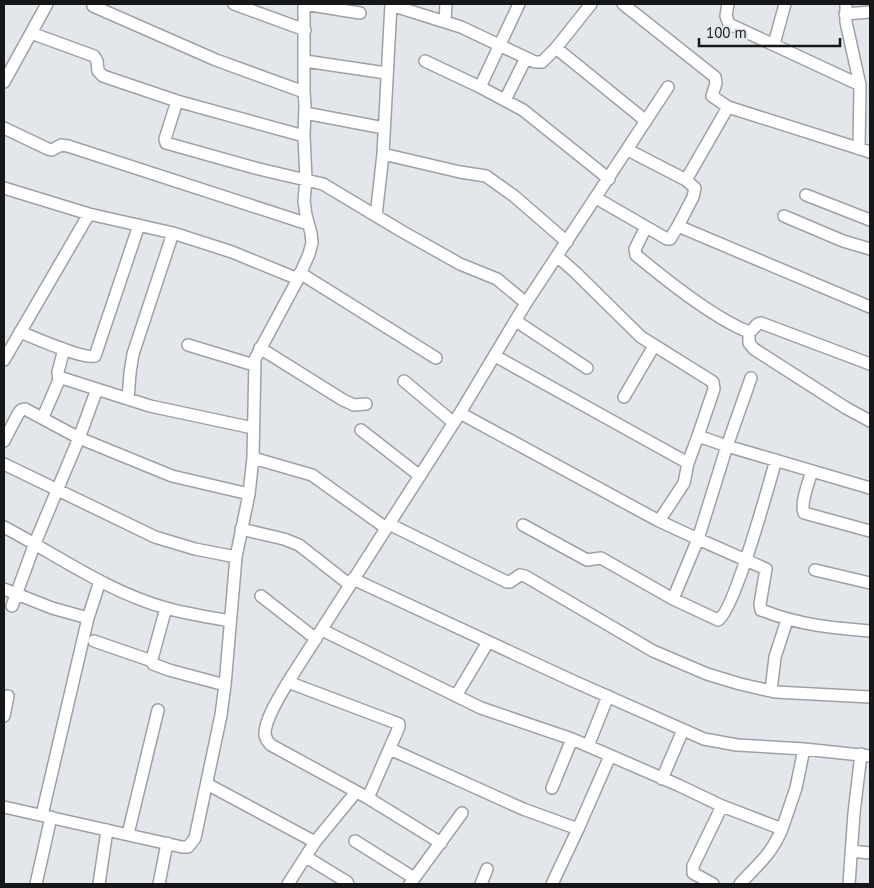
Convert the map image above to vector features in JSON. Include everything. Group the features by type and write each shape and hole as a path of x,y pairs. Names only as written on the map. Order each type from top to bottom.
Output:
{"street":[{"path":"4,82 47,4"},
{"path":"234,4 305,30"},
{"path":"4,807 182,847 188,847 192,843 207,784 225,685 236,557 249,494 253,458 254,365 260,348 299,276 312,243 304,201 306,179 304,136 304,4 360,13"},
{"path":"445,21 446,4"},
{"path":"480,87 519,4"},
{"path":"376,216 383,154 391,5 445,21 535,62 542,62 556,48 591,4"},
{"path":"623,4 715,77 716,83 712,96 728,107 865,150 860,85 849,38 846,9 870,12"},
{"path":"728,4 726,16 729,24 860,85"},
{"path":"774,44 785,4"},
{"path":"92,6 216,60 304,92"},
{"path":"31,33 94,56 97,61 98,71 103,76 177,102 304,136"},
{"path":"556,48 646,121"},
{"path":"505,100 526,58"},
{"path":"305,61 386,73"},
{"path":"425,62 505,100 540,124 609,178"},
{"path":"441,843 368,798 271,745 267,740 265,731 288,682 457,418 526,303 668,87"},
{"path":"177,102 165,139 166,143 255,168 324,184 460,264 497,279 526,303"},
{"path":"686,180 728,107"},
{"path":"305,113 384,128"},
{"path":"4,128 48,149 52,150 61,145 68,146 308,224"},
{"path":"596,198 646,228 670,239 695,193 695,188 686,180 628,150"},
{"path":"383,154 460,172 486,176 514,196 567,242"},
{"path":"4,188 89,214 173,233 299,276 436,358"},
{"path":"806,195 870,220"},
{"path":"4,360 89,214"},
{"path":"784,216 844,241 870,249"},
{"path":"20,332 88,357 95,356 139,225"},
{"path":"678,226 870,307"},
{"path":"646,228 635,249 636,255 703,305 749,332"},
{"path":"128,399 134,354 173,233"},
{"path":"558,256 641,337 714,384 714,389 688,463 684,484 659,521"},
{"path":"516,321 587,368"},
{"path":"870,364 761,323 756,324 749,332 749,344 754,349 846,408 870,421"},
{"path":"188,345 254,365"},
{"path":"624,397 654,346"},
{"path":"260,348 343,400 354,405 366,404"},
{"path":"43,417 59,380 58,372 64,349"},
{"path":"495,356 688,463"},
{"path":"59,380 64,378 169,410 253,428"},
{"path":"673,599 698,539 727,446 751,378"},
{"path":"404,381 457,418 659,521 765,568 767,571 760,604 761,610 787,620 818,626 870,631"},
{"path":"12,606 35,543 79,438 97,389"},
{"path":"4,441 21,410 26,409 79,438 172,476 249,494"},
{"path":"361,430 420,476"},
{"path":"698,436 870,488"},
{"path":"253,458 312,476 388,526 507,582 520,575 525,576 666,658 723,680 771,691 870,697"},
{"path":"523,525 587,560 601,558 673,599 714,619 720,619 725,613 746,560 776,460"},
{"path":"4,464 156,537 195,549 236,557"},
{"path":"812,470 803,504 804,513 870,531"},
{"path":"4,527 100,581 166,608 230,621"},
{"path":"242,529 284,539 299,545 352,582 704,739 767,747 866,755 851,851 848,884"},
{"path":"815,570 870,583"},
{"path":"36,884 46,816 88,618 100,581"},
{"path":"4,589 52,608 88,618"},
{"path":"261,596 319,635 482,708 588,746 722,806 782,829"},
{"path":"166,608 152,661 154,666 225,685"},
{"path":"771,691 775,657 787,620"},
{"path":"94,641 152,661"},
{"path":"456,696 488,642"},
{"path":"288,682 398,722 399,727 368,798"},
{"path":"4,716 8,696"},
{"path":"588,746 608,696"},
{"path":"128,834 158,710"},
{"path":"662,779 683,730"},
{"path":"552,788 572,740"},
{"path":"390,749 524,809 578,829"},
{"path":"740,884 765,858 776,843 796,788 804,749"},
{"path":"552,884 610,756"},
{"path":"207,784 315,842"},
{"path":"288,884 315,842 356,792"},
{"path":"713,884 693,873 693,866 722,806"},
{"path":"355,842 412,881 462,813"},
{"path":"99,884 107,830"},
{"path":"158,884 167,843"},
{"path":"851,851 870,853"},
{"path":"306,857 348,884"},
{"path":"481,884 487,869"}]}
